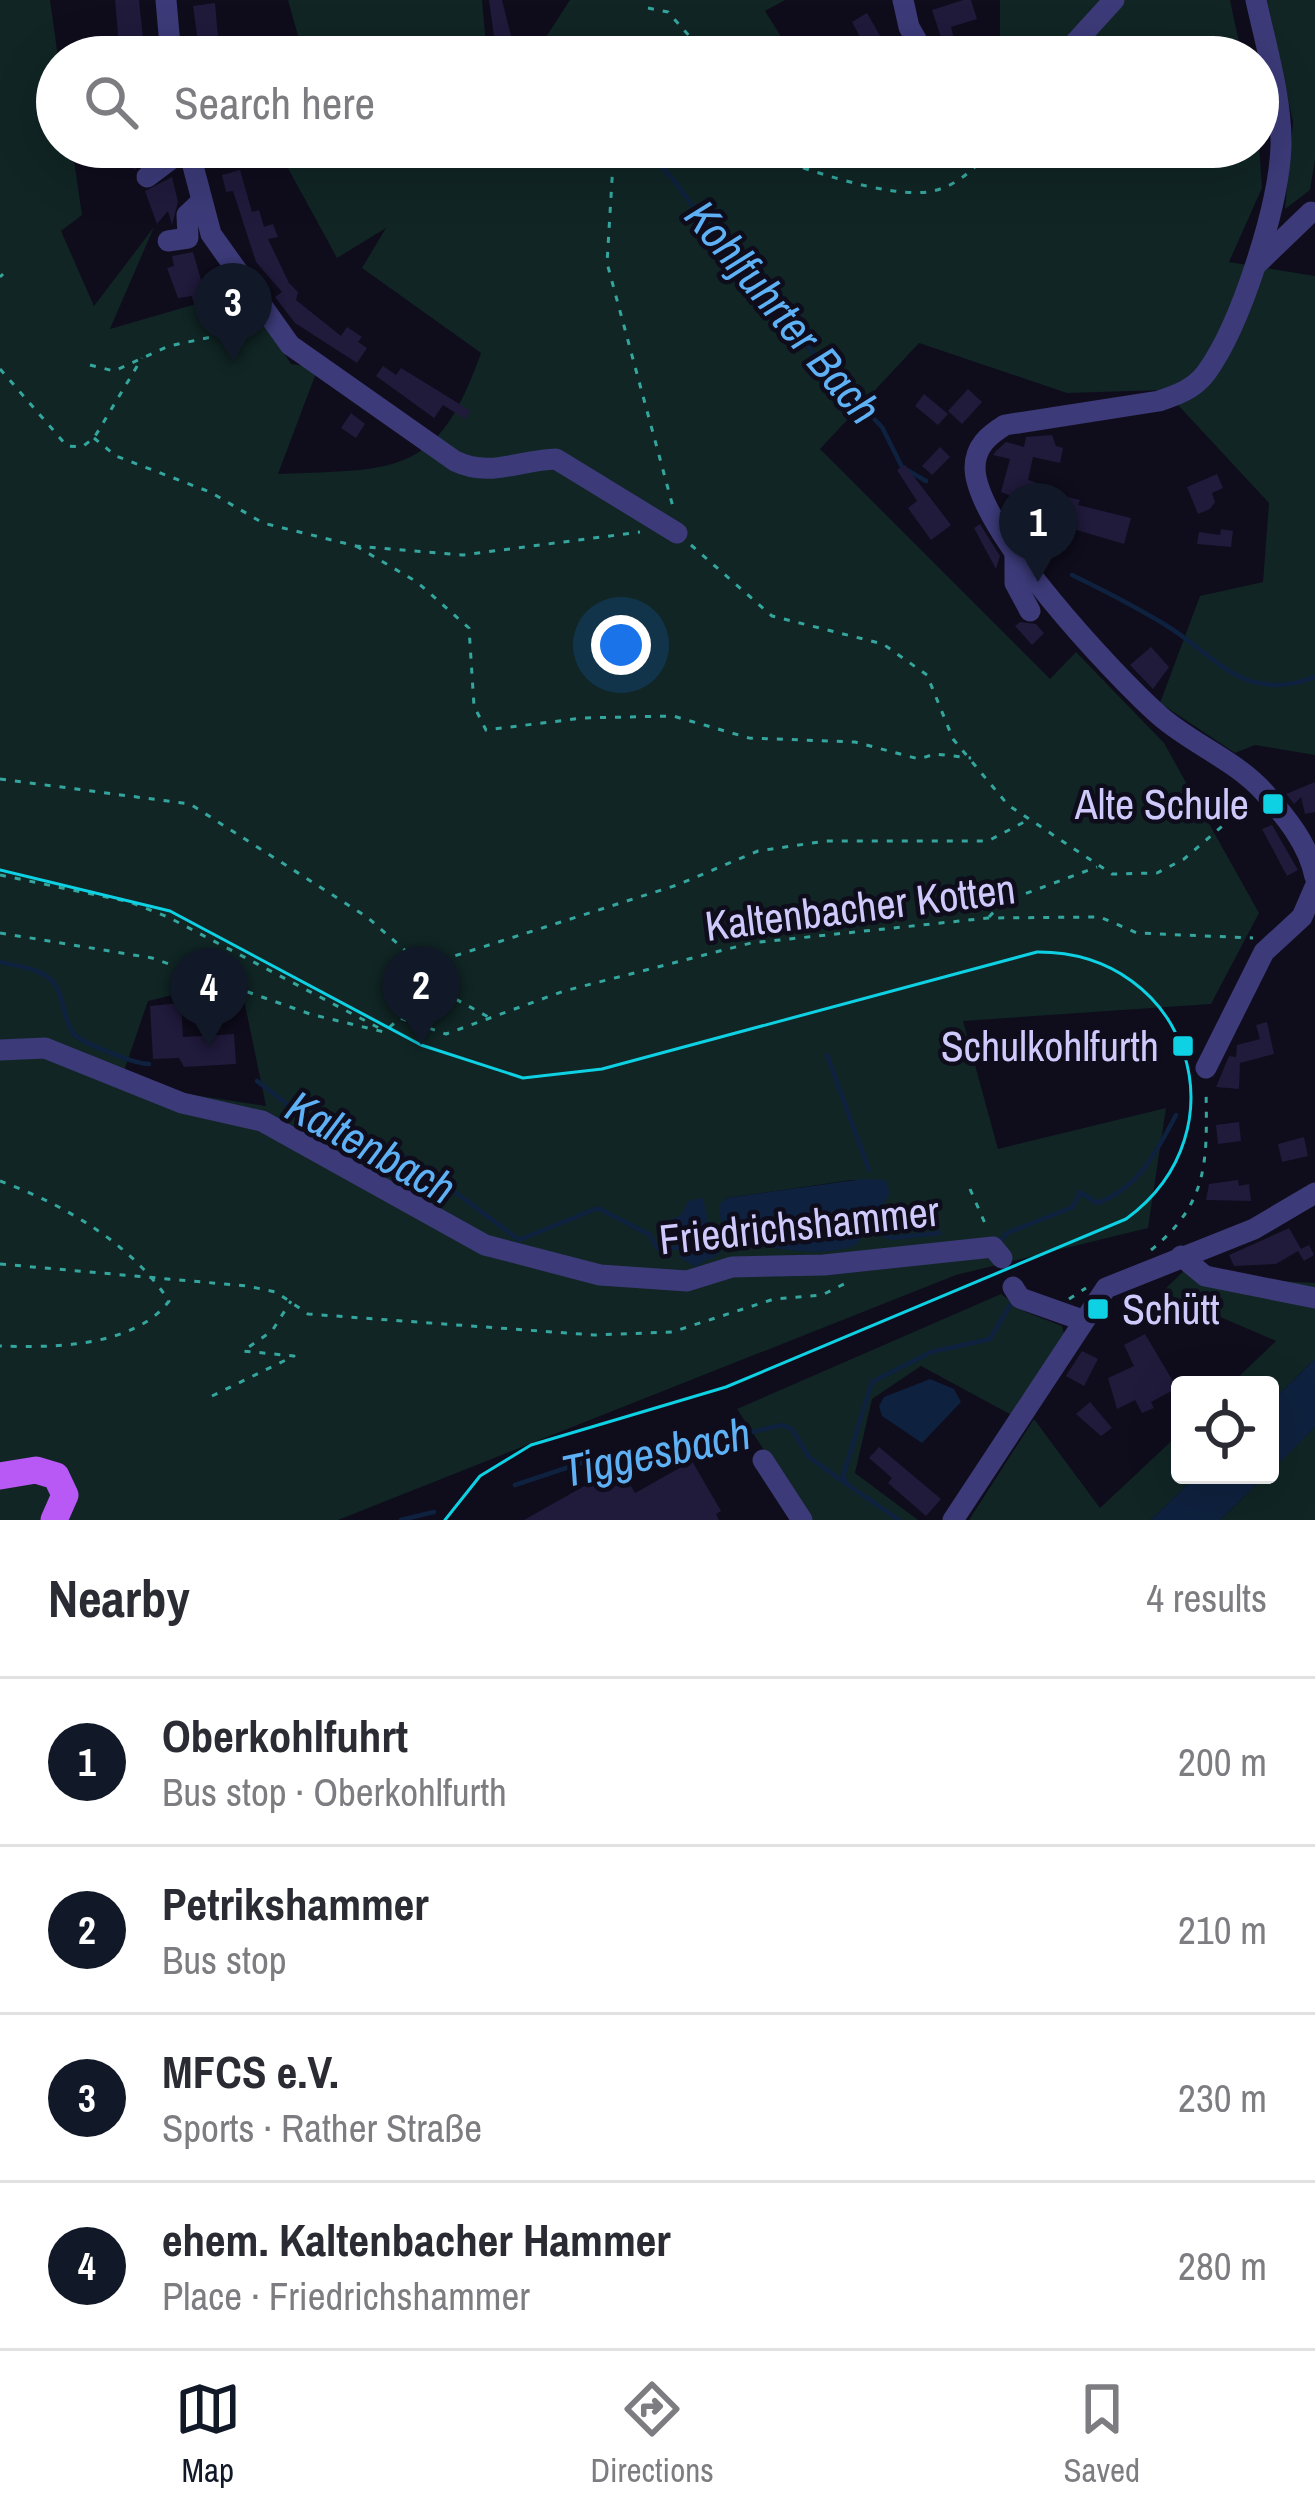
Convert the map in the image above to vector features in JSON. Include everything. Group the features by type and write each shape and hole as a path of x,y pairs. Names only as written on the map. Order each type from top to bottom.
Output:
{"main road":[{"path":"0,1476 37,1469 56,1476 64,1504 54,1520"}],"street":[{"path":"166,0 169,36"},
{"path":"904,0 914,36"},
{"path":"1081,36 1114,0"},
{"path":"1256,0 1262,36"},
{"path":"1279,131 1279,164"},
{"path":"147,177 159,168"},
{"path":"193,168 226,261 290,345 455,461 493,470 556,459 669,526"},
{"path":"1279,168 1276,198 1252,268 1205,374 1182,394 1103,412 1023,420 987,436 975,469 985,508 1071,625 1160,715 1263,791 1313,851 1315,877"},
{"path":"168,241 188,238 188,215 202,201"},
{"path":"1252,268 1311,212"},
{"path":"1015,548 1015,583 1030,611"},
{"path":"1206,1068 1264,952 1302,917 1315,887"},
{"name":"Friedrichshammer","path":"0,1050 45,1048 182,1103 262,1121 485,1245 600,1275 687,1281 732,1267 998,1253"},
{"path":"953,1520 1106,1288 1254,1228 1315,1193"},
{"path":"1181,1256 1205,1276 1315,1298"},
{"path":"1012,1288 1020,1298 1082,1320"},
{"path":"763,1460 802,1520"}],"path":[{"path":"649,8 668,12 689,36"},
{"path":"613,168 607,262 671,485 669,526"},
{"path":"815,168 866,184 928,193 975,168"},
{"path":"89,365 114,370 169,346 252,330 270,317"},
{"path":"0,369 67,446 82,447 94,438 142,358"},
{"path":"94,438 116,455 210,492 263,523 356,546 491,554 624,538 669,526"},
{"path":"669,526 772,616 884,644 927,675 953,740 1026,821 1112,874 1157,873 1184,859 1263,791"},
{"path":"356,546 417,582 469,628 474,706 486,730 583,718 673,716 749,738 855,742 920,759 935,754 971,758"},
{"path":"0,779 190,804 367,917 423,966 441,991 494,1020"},
{"path":"423,966 677,885 758,851 826,841 988,841 1026,821"},
{"path":"988,918 1003,902 1097,867"},
{"path":"0,874 130,902 167,917 384,1032"},
{"name":"Kaltenbacher Kotten","path":"0,933 152,958 310,1014 384,1032 400,1018 446,1034 564,992 752,943 988,918 1100,917 1137,933 1255,938"},
{"path":"1138,1261 1181,1226 1207,1170 1206,1068"},
{"path":"0,1181 76,1215 151,1278 169,1301 158,1316 97,1339 0,1346"},
{"path":"970,1189 998,1253"},
{"path":"0,1264 248,1286 291,1301 308,1314 506,1332 523,1328 550,1334 672,1332 774,1299 822,1295 862,1278"},
{"path":"212,1396 294,1356 243,1351 272,1331 291,1301"}],"green space":[{"path":"0,0 50,0 55,36 36,36 36,168 75,168 82,215 61,231 94,306 154,227 110,329 244,290 291,364 318,368 278,474 354,470 408,458 448,424 481,353 362,268 386,228 337,258 288,168 1261,168 1262,188 1229,262 1315,276 1315,755 1255,745 1235,753 1160,703 1200,596 1263,582 1269,503 1164,390 1067,393 919,343 820,449 1050,679 1076,652 1164,743 1259,913 1211,1004 963,1021 998,1149 1166,1108 1148,1228 956,1275 338,1520 0,1520","holes":["185,992 244,1000 266,1106 168,1091 124,1071 148,1001","852,1180 886,1180 876,1212 862,1232 845,1244 824,1249 724,1245 720,1205 727,1198"]},
{"path":"288,0 482,0 485,36 298,36"},
{"path":"570,0 785,0 765,11 781,36 548,34"},
{"path":"1000,0 1230,0 1238,36 1000,36"},
{"path":"1267,0 1315,0 1315,159 1310,190 1285,209 1293,122 1279,36 1275,36"},
{"path":"1195,1260 1244,1279 1315,1283 1315,1359 1279,1394 1279,1376 1239,1376 1276,1341 1162,1292"},
{"path":"1001,1294 1026,1312 1062,1326 1065,1337 1017,1418 921,1366 872,1399 855,1473 918,1520 810,1520 737,1409"},
{"path":"1034,1419 1100,1508 1171,1441 1171,1484 1188,1484 1151,1520 969,1520"},
{"path":"1315,1427 1315,1520 1220,1520 1257,1484 1279,1484 1279,1462"}],"water":[{"path":"886,1180 890,1194 856,1245 807,1252 724,1245 719,1205 727,1198"},
{"path":"703,1198 715,1254 696,1267 679,1257 681,1240 667,1222 681,1215 688,1201"},
{"path":"1315,1359 1315,1427 1279,1463 1279,1394"},
{"path":"930,1379 954,1389 961,1402 922,1443 882,1416 879,1406 884,1397"},
{"path":"1188,1484 1257,1484 1220,1520 1151,1520"}],"building":[{"path":"115,0 139,0 143,36 118,36"},
{"path":"489,0 502,0 511,36 494,36"},
{"path":"971,0 977,19 951,27 953,36 941,36 932,10"},
{"path":"215,3 218,36 197,36 193,6"},
{"path":"867,13 880,36 860,36 852,22"},
{"path":"240,170 252,212 259,210 264,227 273,224 278,237 268,239 298,292 296,300 341,336 347,327 362,337 358,342 367,348 357,363 295,323 275,297 282,292 256,262 233,191 226,192 222,175"},
{"path":"172,177 178,202 172,225 168,211 157,224 145,191"},
{"path":"193,252 207,301 194,305 192,296 178,298 167,268 174,266 172,256"},
{"path":"383,366 396,375 401,368 471,411 465,419 443,405 434,418 376,376"},
{"path":"968,389 982,402 962,424 948,411"},
{"path":"924,394 948,414 938,425 915,406"},
{"path":"351,413 365,424 356,438 341,428"},
{"path":"1052,435 1056,446 1063,448 1060,463 1033,457 1028,480 1045,486 1043,491 1080,500 1078,505 1131,518 1124,544 1053,523 1055,514 1001,492 1010,459 993,455 996,451 1006,442 1024,447 1026,437"},
{"path":"940,447 950,457 932,475 922,466"},
{"path":"905,465 951,525 931,540 908,508 917,501 897,470"},
{"path":"1217,474 1223,488 1212,493 1215,502 1210,509 1198,514 1187,487"},
{"path":"980,524 1000,556 996,569 974,528"},
{"path":"1221,529 1233,531 1231,547 1197,544 1199,532 1220,535"},
{"path":"1036,624 1044,633 1032,645 1015,626"},
{"path":"1151,647 1169,667 1153,689 1130,665"},
{"path":"1315,782 1315,812 1305,814 1301,797 1294,804 1286,794"},
{"path":"1272,825 1298,870 1287,876 1262,829"},
{"path":"181,1003 183,1037 234,1034 236,1064 184,1067 179,1058 153,1059 150,1006"},
{"path":"1267,1022 1274,1054 1240,1063 1239,1089 1216,1087 1229,1056 1236,1057 1237,1045 1260,1039 1256,1025"},
{"path":"1140,1037 1142,1058 1088,1063 1086,1048 1095,1048 1094,1041"},
{"path":"1239,1122 1241,1141 1218,1144 1216,1125"},
{"path":"1304,1137 1308,1156 1282,1162 1278,1144"},
{"path":"1238,1180 1239,1186 1249,1184 1251,1201 1206,1200 1209,1184"},
{"path":"1289,1228 1301,1249 1309,1245 1314,1255 1304,1261 1298,1251 1276,1264 1234,1266 1229,1255"},
{"path":"1145,1334 1171,1378 1171,1391 1142,1413 1135,1400 1117,1409 1108,1378 1134,1366 1124,1345"},
{"path":"1082,1351 1098,1359 1084,1386 1066,1376"},
{"path":"1090,1402 1112,1428 1101,1436 1076,1414"},
{"path":"879,1447 941,1499 926,1516 888,1483 892,1478 869,1458"},
{"path":"692,1461 721,1511 716,1514 719,1520 524,1520 602,1476 610,1489 627,1479 635,1493"}],"waterway":[{"name":"Kohlfuhrter Bach","path":"662,168 737,266 781,303 818,361 882,427 902,467 926,481"},
{"name":"Kohlfuhrter Bach","path":"1072,575 1164,624 1250,681 1290,684 1315,677"},
{"name":"Kaltenbach","path":"0,962 47,976 78,1037 120,1057 149,1064"},
{"path":"827,1055 869,1170"},
{"name":"Kaltenbach","path":"257,1081 320,1129 359,1135 415,1162 519,1240 598,1208 650,1235 657,1248 681,1248"},
{"path":"1000,1241 1007,1233 1073,1207 1080,1192 1097,1203 1124,1188 1153,1155 1176,1115"},
{"name":"Kaltenbach","path":"867,1227 891,1238 940,1233"},
{"name":"Kaltenbach","path":"711,1257 728,1243"},
{"name":"Kaltenbach","path":"899,1520 848,1485 843,1476 872,1382 931,1352 990,1339 1010,1305"},
{"name":"Tiggesbach","path":"515,1485 593,1459 688,1447 782,1425 792,1429 809,1457 848,1485"},
{"name":"Tiggesbach","path":"401,1520 434,1512"}],"tram line":[{"path":"0,870 170,911 421,1045 523,1078 602,1069 1037,952 1089,960 1132,981 1163,1013 1184,1052 1191,1096 1184,1140 1163,1182 1126,1219 726,1387 531,1445 480,1476 445,1520"}],"place":[{"name":"MFCS e.V.","path":"233,362"},
{"name":"Oberkohlfuhrt","path":"1038,582"},
{"name":"Alte Schule","path":"1273,804"},
{"name":"Petrikshammer","path":"421,1045"},
{"name":"Schulkohlfurth","path":"1183,1046"},
{"name":"ehem. Kaltenbacher Hammer","path":"209,1047"},
{"name":"Schütt","path":"1098,1309"}]}
